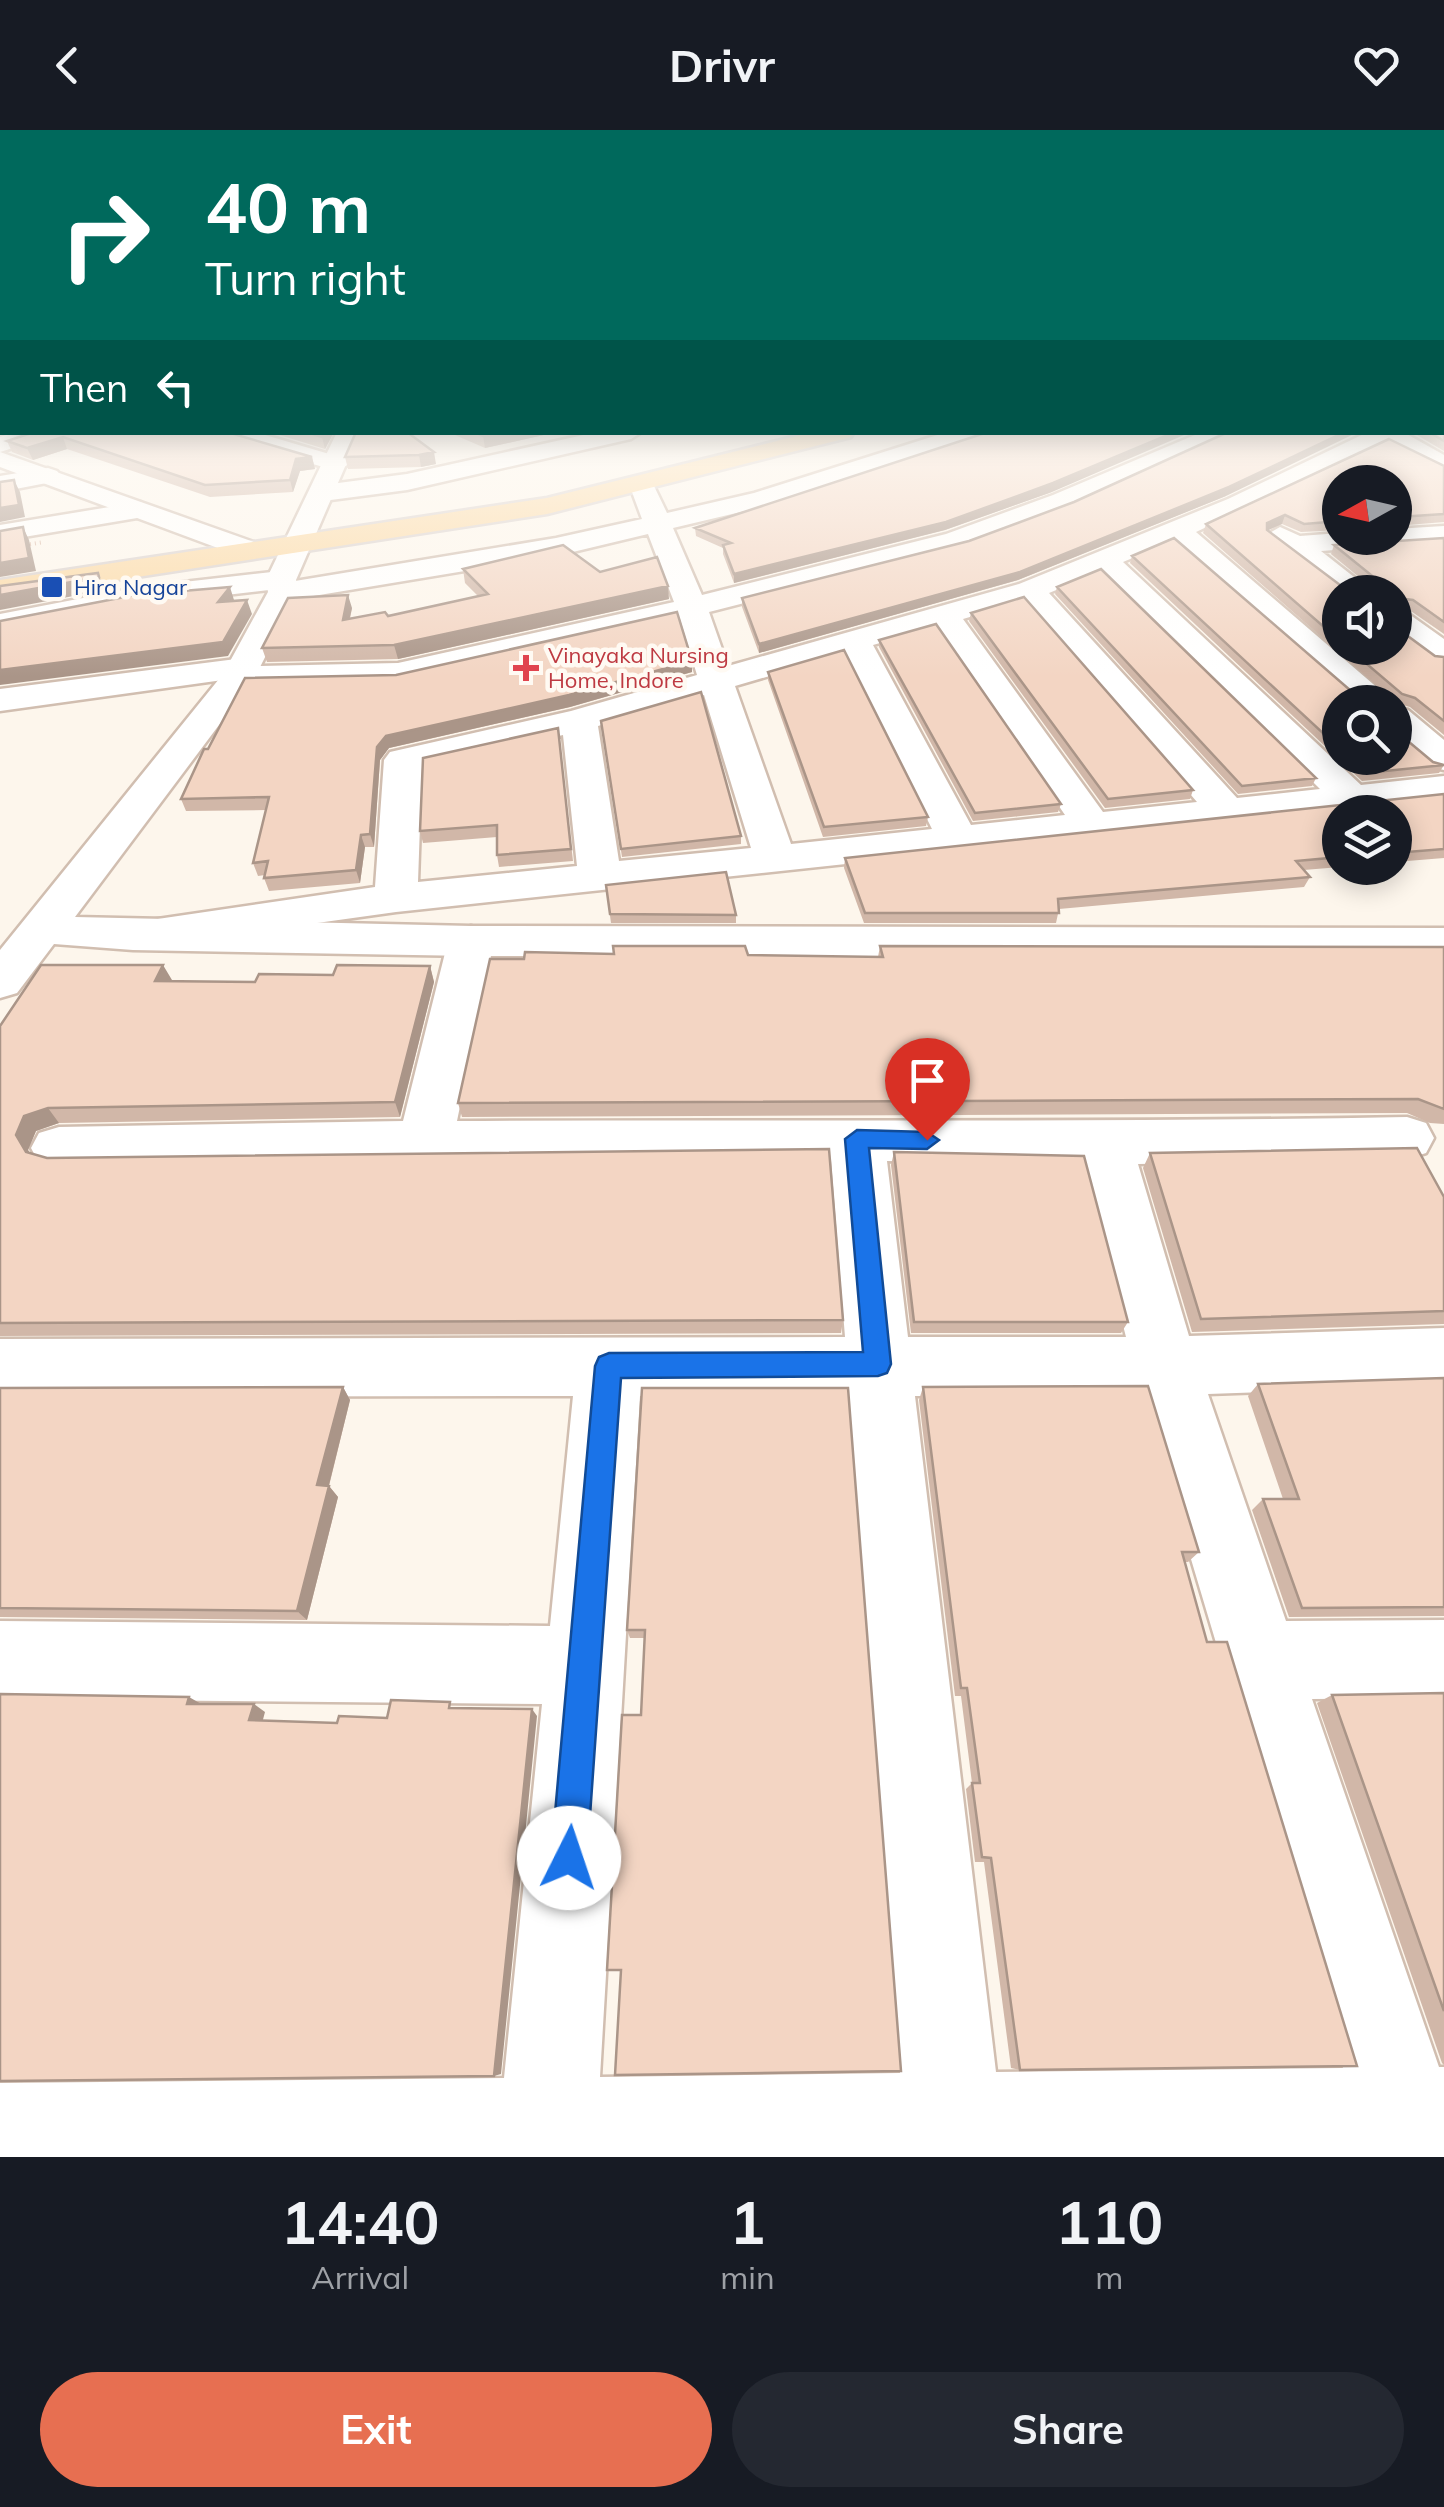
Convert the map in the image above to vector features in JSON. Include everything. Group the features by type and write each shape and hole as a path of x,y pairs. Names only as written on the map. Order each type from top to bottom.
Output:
{"main road":[{"path":"0,589 252,551 304,532 505,489"},
{"path":"0,570 212,536 304,532 548,506 626,489"}],"street":[{"path":"82,489 252,551"},
{"path":"0,982 241,672 325,489"},
{"path":"323,493 357,489"},
{"path":"644,489 692,607 776,861"},
{"path":"0,624 140,596 282,586 556,547 794,489"},
{"path":"0,700 114,682 241,672 398,673 692,607 956,540 1093,489"},
{"path":"396,898 403,760 579,720 1030,590 1271,489"},
{"path":"1237,505 1335,575"},
{"path":"0,533 140,510"},
{"path":"1177,530 1357,685"},
{"path":"1412,537 1444,534"},
{"path":"1293,544 1322,543"},
{"path":"1412,553 1431,566"},
{"path":"1104,560 1349,795"},
{"path":"1030,590 1227,810"},
{"path":"944,615 1094,827"},
{"path":"1412,631 1444,655"},
{"path":"855,642 958,840"},
{"path":"579,720 600,878"},
{"path":"1412,732 1444,759"},
{"path":"1372,795 1444,788"},
{"path":"133,935 396,898 776,861 1322,800"},
{"path":"44,929 133,935 470,941 1444,943"},
{"path":"425,1142 470,941"},
{"path":"60,1148 857,1139 1104,1144 1407,1138"},
{"path":"857,1139 954,2138"},
{"path":"0,2133 104,2144 548,2128 954,2138 1425,2116 1261,1660 1166,1366 1104,1144"},
{"path":"0,1368 1166,1366 1444,1357"},
{"path":"548,2128 609,1366"},
{"path":"1261,1660 1444,1659"},
{"path":"0,1660 584,1665"}],"path":[{"path":"27,560 24,546 44,542"}],"building":[{"path":"0,489 16,489 19,505 0,508"},
{"path":"815,489 1038,489 946,522 734,574 723,545 731,543 695,528"},
{"path":"1103,489 1225,489 1020,572 759,644 742,598 969,541"},
{"path":"1282,489 1322,489 1322,522 1304,524 1285,515 1267,523 1267,530 1327,575 1322,575 1322,625 1206,524"},
{"path":"1412,489 1444,489 1444,514 1412,516"},
{"path":"23,527 29,558 0,563 0,531"},
{"path":"1174,538 1344,685 1322,685 1322,732 1132,556"},
{"path":"1444,538 1444,622 1413,600 1412,575 1371,575 1346,555 1412,555 1412,540"},
{"path":"563,545 600,572 657,557 668,586 394,645 262,648 288,598 348,595 343,620 385,612 388,616 488,594 463,569"},
{"path":"1101,569 1316,778 1242,786 1057,587"},
{"path":"98,573 99,577 0,595 0,586"},
{"path":"230,587 218,602 247,600 223,642 0,670 0,621 135,595"},
{"path":"1024,597 1193,790 1108,799 971,613"},
{"path":"677,612 692,661 569,695 386,736 377,747 370,834 361,835 356,870 264,878 268,861 253,863 269,797 181,799 204,749 208,749 245,678 396,675"},
{"path":"936,624 1061,804 975,813 879,640"},
{"path":"1412,639 1435,656 1444,657 1444,721 1412,697 1412,685 1391,685 1368,665 1412,665"},
{"path":"844,650 928,817 824,827 768,672"},
{"path":"701,692 741,836 621,849 601,721"},
{"path":"558,728 571,849 497,855 497,825 420,831 423,758"},
{"path":"1412,744 1433,762 1444,765 1412,768"},
{"path":"1444,794 1444,849 1412,852 1412,797"},
{"path":"1322,807 1322,859 1296,861 1310,877 1058,899 1059,913 865,913 845,858"},
{"path":"726,872 736,915 610,914 606,885"},
{"path":"613,946 745,946 748,955 883,957 880,946 1444,947 1444,1109 1418,1099 458,1103 490,959 524,959 525,952 614,954"},
{"path":"41,965 163,965 155,981 255,982 259,974 333,975 337,965 430,966 395,1102 48,1108 24,1116 16,1135 26,1152 47,1158 829,1149 843,1320 0,1323 0,1026"},
{"path":"1417,1148 1444,1197 1444,1311 1201,1319 1150,1153"},
{"path":"894,1152 1084,1156 1128,1322 914,1322"},
{"path":"1444,1378 1444,1607 1302,1608 1263,1499 1299,1499 1258,1384"},
{"path":"1148,1386 1199,1552 1182,1552 1207,1642 1227,1642 1357,2066 1020,2070 991,1858 982,1857 972,1783 980,1783 967,1688 961,1688 923,1387"},
{"path":"343,1387 317,1485 329,1486 297,1611 0,1608 0,1388"},
{"path":"642,1388 848,1388 901,2071 615,2075 621,1970 607,1970 622,1715 641,1715 645,1630 627,1630"},
{"path":"1444,1693 1444,2011 1332,1695"},
{"path":"0,1694 189,1697 187,1704 254,1704 249,1720 337,1723 339,1716 387,1718 391,1700 450,1702 449,1708 532,1709 494,2076 0,2081"}],"place":[{"name":"Hira Nagar","path":"52,587"},
{"name":"Vinayaka Nursing Home, Indore","path":"526,668"}],"route":[{"path":"569,1858 609,1366 878,1364 857,1139 927,1140"}]}
